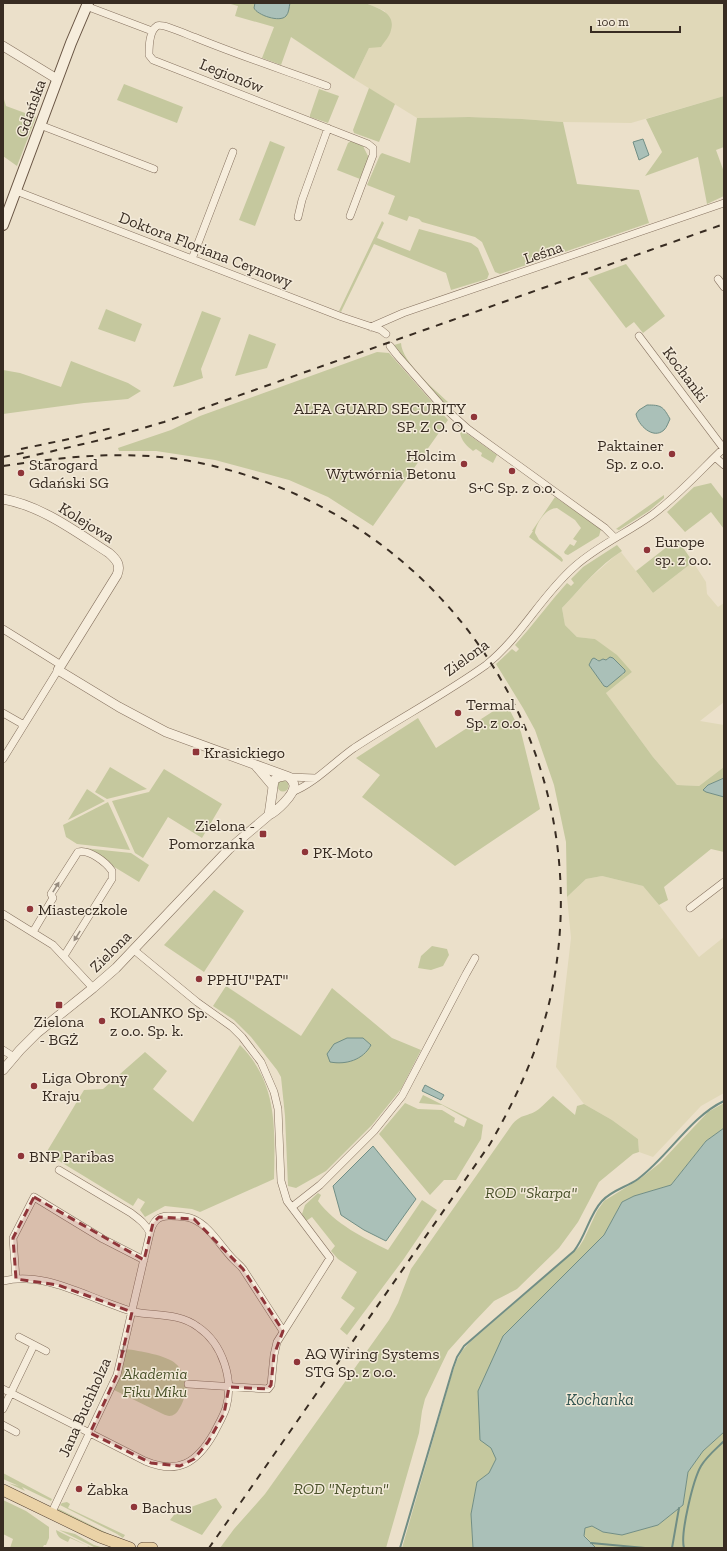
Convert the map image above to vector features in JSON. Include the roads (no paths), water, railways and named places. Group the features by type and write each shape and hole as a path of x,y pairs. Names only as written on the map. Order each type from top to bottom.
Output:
{"main road":[{"name":"Gdańska","path":"3,225 57,79 87,5"},
{"path":"3,1490 100,1538 117,1548"},
{"path":"100,1538 130,1548"},
{"path":"143,1548 152,1548"}],"street":[{"path":"87,5 152,31"},
{"name":"Legionów","path":"328,86 245,57 172,28 160,25 152,31 149,55 153,60 328,128 368,144 373,148 373,155 350,216"},
{"path":"3,46 57,79"},
{"path":"40,125 154,169"},
{"path":"298,217 302,200 328,128"},
{"path":"192,259 233,152"},
{"name":"Doktora Floriana Ceynowy","path":"16,190 192,259 381,330 386,334"},
{"name":"Leśna","path":"370,327 403,313 724,203"},
{"path":"718,279 724,287"},
{"name":"Kochanki","path":"615,538 654,513 724,449 639,336"},
{"path":"390,346 440,404 468,429 605,528 615,538"},
{"path":"715,457 724,466"},
{"name":"Kolejowa","path":"3,499 15,501 34,508 109,553 119,564 120,569 117,575 60,668"},
{"name":"Zielona","path":"3,1070 37,1033 93,988 134,950 229,850 269,815 276,812 291,794 309,785 315,778 371,738 486,665 504,648 557,583 587,556 615,538"},
{"path":"3,629 142,721 166,732 287,776 293,782 294,787 291,794 283,797 277,795 256,766"},
{"path":"3,759 60,668"},
{"path":"3,713 24,725"},
{"path":"269,815 274,780 279,777 287,776 315,778"},
{"path":"33,932 53,898 51,894 78,852 86,852 108,865 112,871 112,879 64,956"},
{"path":"690,908 724,882"},
{"path":"3,914 53,945 93,988"},
{"path":"134,950 197,1002 232,1027 242,1037 261,1062 274,1092 278,1109 281,1181 284,1192 292,1207 330,1258 277,1342 271,1385 268,1388 188,1384"},
{"path":"292,1207 320,1185 374,1131 402,1096 475,958"},
{"path":"3,1050 14,1057"},
{"path":"59,1170 141,1220 150,1233"},
{"path":"16,1279 13,1238 34,1197 103,1239 144,1260"},
{"name":"Jana Buchholza","path":"51,1514 117,1375 150,1233 153,1223 156,1220 164,1215 187,1217 198,1222 243,1269 283,1331"},
{"path":"3,1281 16,1279 34,1280 58,1285 132,1311 180,1318 199,1328 208,1335 219,1351 224,1363 229,1386 224,1414 208,1442 194,1459 180,1466 167,1467 151,1464 3,1389"},
{"path":"19,1337 46,1351"},
{"path":"3,1410 34,1345"},
{"path":"3,1425 16,1432"}],"water":[{"path":"255,3 290,3 287,15 279,19 269,17 256,11 254,8"},
{"path":"643,139 649,155 639,160 633,142"},
{"path":"647,405 656,405 661,407 670,419 665,429 660,433 647,430 637,418 636,414 639,410"},
{"path":"610,657 613,658 625,670 625,672 607,687 604,686 589,665 594,658 599,661 603,659 606,660"},
{"path":"724,778 724,797 703,790 708,785"},
{"path":"347,1038 363,1038 371,1045 359,1058 342,1063 330,1062 327,1054 334,1044"},
{"path":"425,1085 444,1095 441,1100 422,1091"},
{"name":"Kochanka","path":"724,1128 724,1432 703,1451 688,1472 683,1505 658,1525 622,1535 603,1532 592,1526 585,1528 584,1536 596,1548 473,1548 471,1514 477,1482 489,1473 496,1459 491,1448 480,1440 478,1391 503,1336 604,1235 622,1202 634,1196 671,1185 706,1141"},
{"path":"373,1146 416,1199 386,1241 364,1230 341,1215 333,1186"}],"waterway":[{"name":"Kochanka","path":"400,1548 453,1368 457,1357 464,1346 574,1251 582,1239 594,1213 606,1197 638,1179 649,1170 701,1117 724,1101"},
{"path":"684,1548 684,1531 694,1483 701,1466 724,1441"},
{"path":"672,1548 679,1508"},
{"path":"591,1543 645,1548"}],"railway":[{"path":"23,458 109,438 164,422 724,224"},
{"path":"21,449 112,428"},
{"path":"3,457 28,452"},
{"path":"3,466 53,459 126,455 150,456 200,463 287,490 365,533 432,589 486,656 527,732 552,816 561,904 551,995 534,1053 518,1090 490,1144 209,1548"}],"place":[{"name":"ALFA GUARD SECURITY SP. Z O. O.","path":"474,417"},
{"name":"Paktainer Sp. z o.o.","path":"672,454"},
{"name":"Holcim Wytwórnia Betonu","path":"464,464"},
{"name":"S+C Sp. z o.o.","path":"512,471"},
{"name":"Starogard Gdański SG","path":"21,473"},
{"name":"Europe sp. z o.o.","path":"647,550"},
{"name":"Termal Sp. z o.o.","path":"458,713"},
{"name":"Krasickiego","path":"196,752"},
{"name":"Zielona - Pomorzanka","path":"263,834"},
{"name":"PK-Moto","path":"305,852"},
{"name":"Miasteczkole","path":"30,909"},
{"name":"PPHU\"PAT\"","path":"199,979"},
{"name":"Zielona - BGŻ","path":"59,1005"},
{"name":"KOLANKO Sp. z o.o. Sp. k.","path":"102,1021"},
{"name":"Liga Obrony Kraju","path":"34,1086"},
{"name":"BNP Paribas","path":"21,1156"},
{"name":"AQ Wiring Systems STG Sp. z o.o.","path":"297,1362"},
{"name":"Żabka","path":"79,1489"},
{"name":"Bachus","path":"134,1507"}],"park label":[{"name":"ROD \"Skarpa\"","path":"531,1192"},
{"name":"Akademia Fiku Miku","path":"155,1382"},
{"name":"ROD \"Neptun\"","path":"341,1488"}]}
